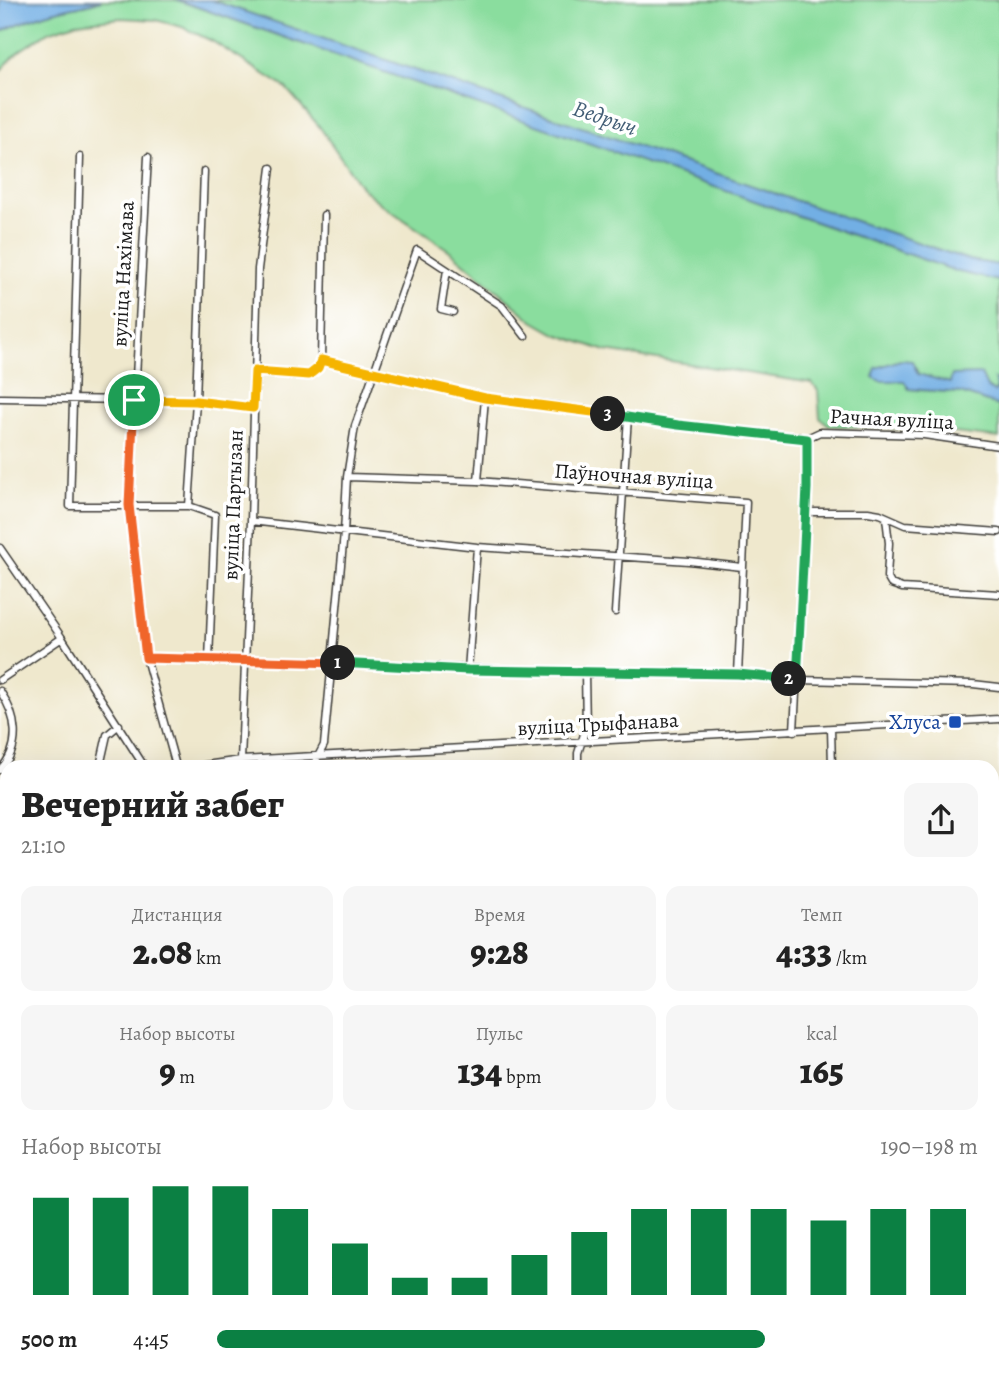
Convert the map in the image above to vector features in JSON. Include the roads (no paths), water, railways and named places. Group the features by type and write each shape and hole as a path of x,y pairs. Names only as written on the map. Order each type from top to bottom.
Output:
{"street":[{"path":"80,157 71,506 189,506 215,515 209,660"},
{"name":"вуліца Нахімава","path":"148,157 129,505 146,658 174,760"},
{"name":"вуліца Партызан","path":"241,760 258,269 271,168"},
{"path":"189,506 196,401 204,172"},
{"path":"255,371 309,375 318,368 321,360 324,215"},
{"path":"316,760 324,745 344,533 346,477 355,426 417,250 502,306 525,336"},
{"path":"447,270 442,309 453,312"},
{"name":"Рачная вуліца","path":"321,360 485,398 678,425 807,439 820,432 924,435 999,446"},
{"path":"0,398 196,401 253,408"},
{"path":"478,481 485,398"},
{"path":"615,612 628,417"},
{"path":"794,731 806,512 807,439"},
{"name":"Паўночная вуліца","path":"346,477 478,481 746,502 738,674"},
{"path":"806,512 868,512 905,525 999,532"},
{"path":"886,518 889,543 887,578 891,584 902,588 999,594"},
{"path":"251,521 477,547 742,567"},
{"path":"468,670 477,547"},
{"path":"0,548 140,760"},
{"path":"0,680 62,638"},
{"path":"146,658 468,670 738,674 797,680 999,687"},
{"path":"579,760 586,728 585,673"},
{"path":"0,691 14,717 14,745 6,760"},
{"name":"вуліца Трыфанава","path":"241,760 999,719"},
{"path":"101,760 107,736 119,725"},
{"path":"831,729 832,760"}],"water":[{"path":"0,0 101,0 45,14 0,32"},
{"path":"177,0 211,0 969,260 999,265 999,281 959,272"},
{"path":"900,360 912,361 918,374 950,383 952,375 981,374 987,387 994,392 997,389 994,379 999,380 999,406 961,393 909,389 904,381 880,381 873,377 876,368"}],"place":[{"name":"Хлуса","path":"955,722"}],"water label":[{"name":"Ведрыч","path":"605,118"}]}
